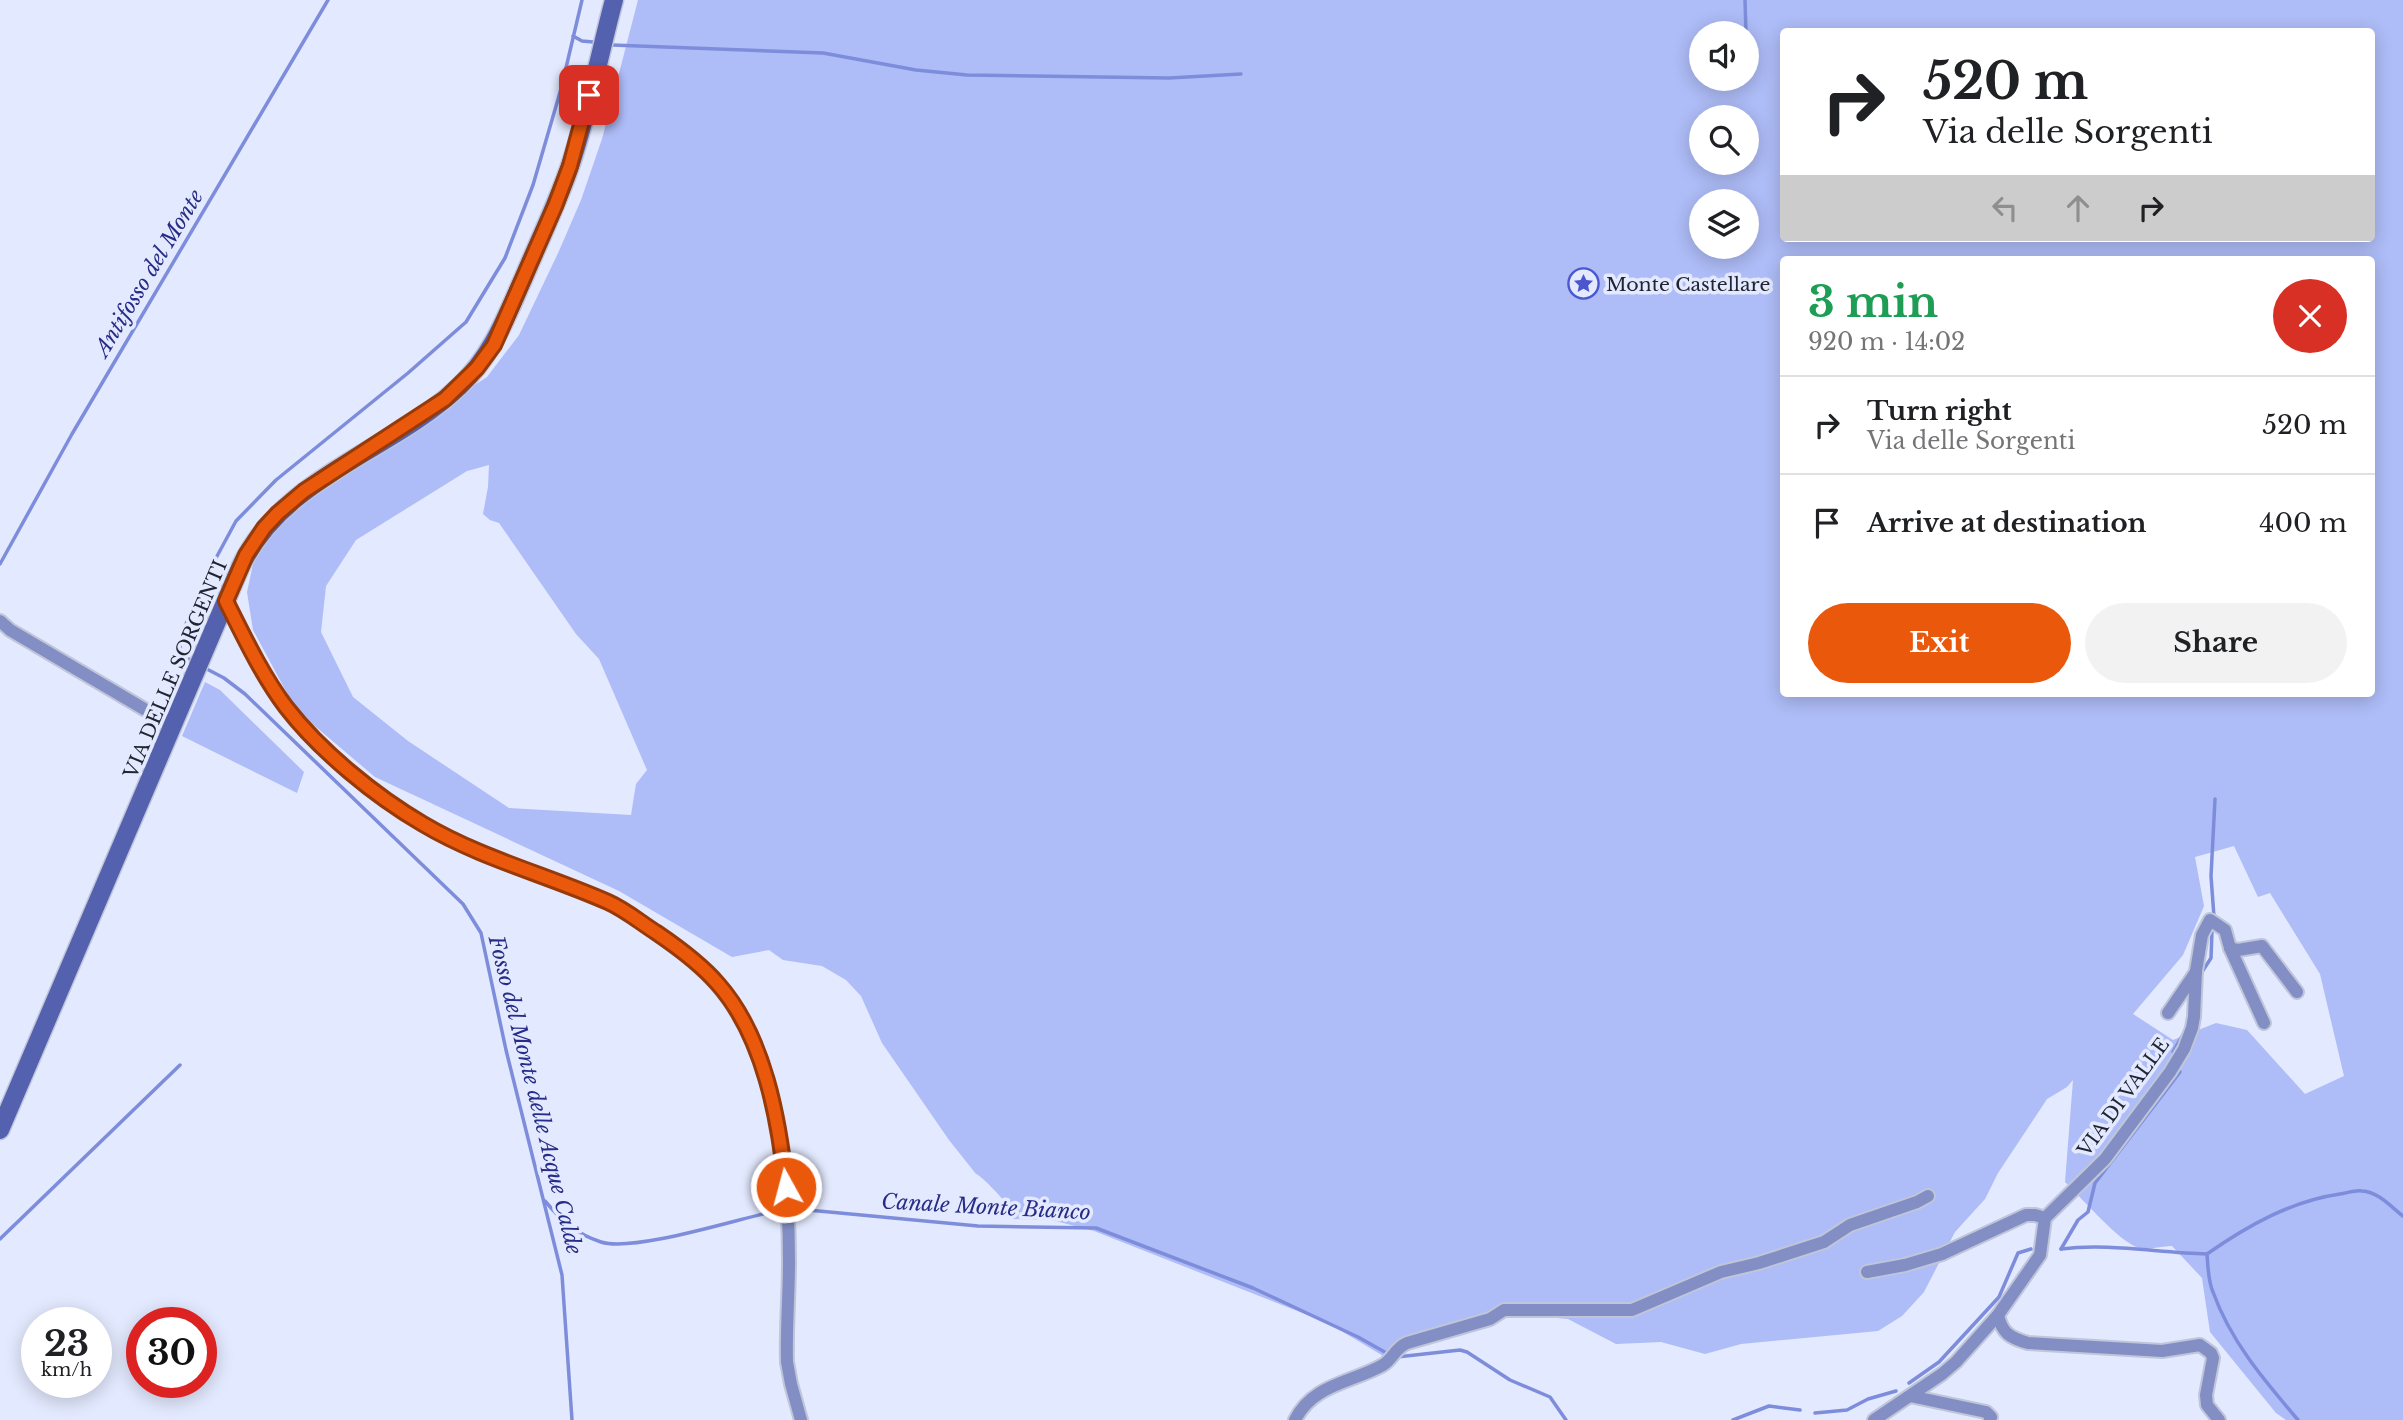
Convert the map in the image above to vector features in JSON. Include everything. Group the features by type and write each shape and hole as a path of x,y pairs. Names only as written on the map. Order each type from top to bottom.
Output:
{"main road":[{"name":"VIA DELLE SORGENTI","path":"0,1130 246,555 264,528 304,491 445,399 491,351 570,166 614,0"}],"street":[{"path":"226,601 258,662 288,710 370,788 442,835 620,908 682,951 716,981 743,1021 764,1073 776,1119 789,1220 788,1362 801,1420"},
{"path":"0,621 10,631 173,726"},
{"name":"VIA DI VALLE","path":"2045,1218 2105,1159 2184,1049 2194,1017 2196,971 2202,935 2210,920 2225,930 2230,948"},
{"path":"2230,948 2238,950 2262,946 2297,992"},
{"path":"2230,948 2264,1023"},
{"path":"2168,1013 2196,971"},
{"path":"1295,1420 1304,1405 1315,1395 1388,1362 1396,1350 1407,1343 1490,1319 1504,1310 1632,1310 1721,1272 1824,1242 1850,1225 1928,1196"},
{"path":"1867,1272 1942,1254 2026,1215 2045,1218 2040,1255 1998,1315 1956,1362 1874,1420"},
{"path":"1998,1315 2008,1336 2028,1343 2162,1351 2200,1345 2211,1353 2213,1358 2206,1395 2207,1405 2219,1420"},
{"path":"1910,1396 1986,1412 1991,1417 1990,1420"}],"shaded area":[{"path":"638,0 2403,0 2403,1420 2286,1420 2276,1413 2210,1332 2202,1278 2172,1246 2139,1248 2121,1237 2065,1182 2073,1080 2067,1087 2047,1099 1998,1173 1985,1199 1955,1232 1924,1292 1902,1316 1878,1331 1741,1344 1705,1354 1661,1342 1616,1344 1568,1319 1535,1316 1497,1306 1488,1312 1412,1337 1385,1357 1328,1323 1094,1231 1052,1220 1012,1219 1006,1203 976,1174 949,1140 882,1043 861,996 846,980 822,966 783,960 769,950 732,957 619,891 375,777 296,710 253,630 247,592 254,560 283,520 374,452 487,377 519,335 581,200 602,139","holes":["489,465 483,514 499,523 576,634 599,659 647,770 636,784 631,815 509,808 408,741 353,697 321,632 326,586 356,540 467,471","2234,846 2258,897 2270,893 2320,974 2344,1076 2305,1094 2247,1030 2216,1023 2173,1040 2133,1014 2183,955 2204,906 2195,857"]},
{"path":"205,682 220,690 304,772 297,793 182,736"}],"waterway":[{"name":"Antifosso del Monte","path":"0,564 72,434 328,0"},
{"name":"Fosso del Monte delle Acque Calde","path":"193,662 180,653 180,638 209,571 236,521 276,480 408,373 466,322 505,258 533,185 561,89 582,0"},
{"path":"1745,0 1746,21"},
{"path":"573,36 582,41 593,42"},
{"path":"612,45 823,53 916,70 967,75 1169,78 1241,74"},
{"name":"Fosso del Monte delle Acque Calde","path":"203,667 224,678 245,694 463,904 481,933 506,1050 562,1275 572,1420"},
{"path":"2214,917 2211,876 2215,799"},
{"path":"2202,972 2211,958 2212,931"},
{"path":"2173,1052 2184,1033"},
{"path":"0,1239 180,1065"},
{"path":"2061,1249 2078,1220 2088,1212 2095,1183 2180,1072"},
{"path":"2207,1254 2270,1216 2322,1197 2368,1192 2384,1200 2403,1216"},
{"name":"Canale Monte Bianco","path":"545,1201 577,1231 592,1239 616,1244 658,1239 767,1213 784,1212"},
{"name":"Canale Monte Bianco","path":"792,1211 808,1210 978,1226 1096,1228 1253,1288 1358,1337 1390,1355"},
{"path":"2061,1249 2116,1248 2207,1254"},
{"path":"1909,1383 1939,1362 1999,1297 2018,1253 2031,1249"},
{"path":"2207,1254 2211,1288 2229,1327 2261,1375 2298,1420"},
{"name":"Canale Monte Bianco","path":"1397,1357 1460,1350 1467,1352 1510,1380 1550,1397 1566,1420"},
{"path":"1815,1413 1847,1410 1868,1399 1896,1391"},
{"path":"1733,1420 1769,1406 1800,1410"}],"place":[{"name":"Monte Castellare","path":"1583,284"}],"route":[{"path":"589,95 570,166 555,206 491,351 445,399 304,491 278,513 246,555 226,601 258,662 288,710 370,788 442,835 620,908 689,956 716,981 743,1021 764,1073 772,1098 786,1187"}]}
